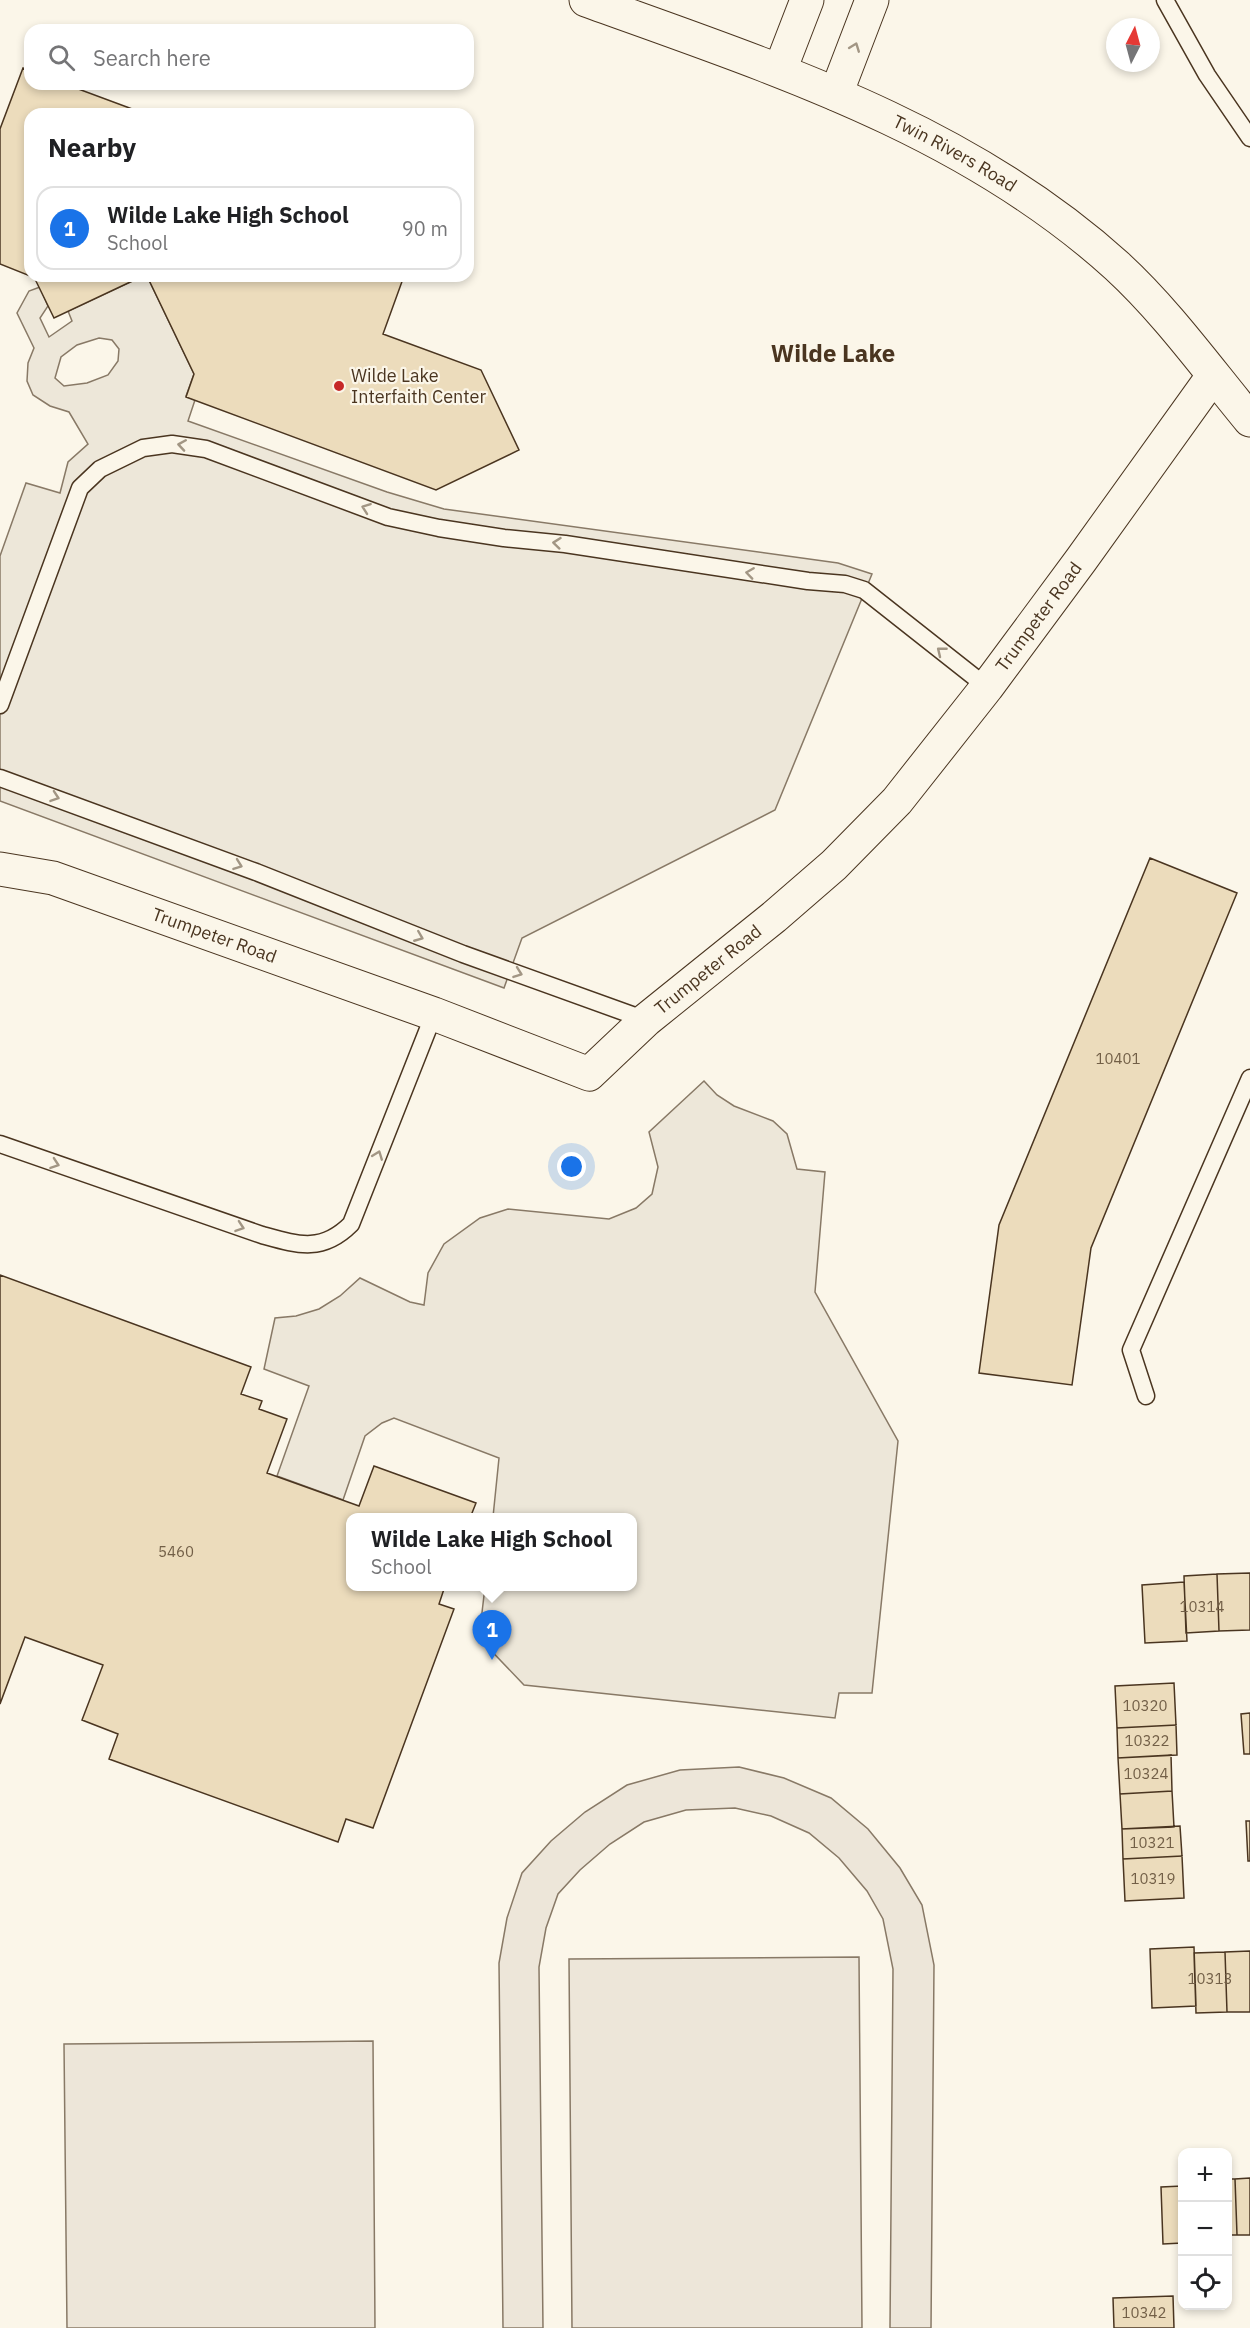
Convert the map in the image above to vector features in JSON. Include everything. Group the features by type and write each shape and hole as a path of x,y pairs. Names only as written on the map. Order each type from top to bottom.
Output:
{"street":[{"name":"Twin Rivers Road","path":"586,0 780,70 876,110 933,138 1040,203 1118,267 1172,325 1250,420"},
{"path":"780,70 807,0"},
{"path":"836,94 872,0"},
{"name":"Trumpeter Road","path":"0,869 53,878 434,1014 589,1074 646,1020 774,917 834,865 897,801 987,687 1213,376"}],"lane":[{"path":"1165,0 1207,75 1250,138"},
{"path":"0,705 80,488 100,469 132,453 143,448 172,444 206,449 388,517 439,528 845,584 864,590 987,687"},
{"path":"0,778 256,872 463,954 646,1020"},
{"path":"0,1144 262,1235 298,1245 323,1244 340,1236 351,1224 434,1014"},
{"path":"1146,1396 1131,1350 1250,1078"}],"shaded area":[{"path":"130,282 150,282 194,374 186,396 195,400 188,421 387,492 444,509 838,563 872,574 775,810 522,938 504,988 0,801 0,556 26,483 60,493 68,462 88,444 69,412 50,406 33,395 27,381 28,363 34,348 17,313 29,291 40,287 48,306 40,318 49,337 72,321 68,311","holes":["99,338 112,340 119,349 118,361 108,375 87,383 64,386 55,378 61,357 77,345"]},
{"path":"704,1081 717,1095 734,1106 773,1121 787,1134 797,1169 825,1172 815,1292 898,1441 872,1693 839,1693 835,1718 524,1685 479,1638 485,1591 637,1591 637,1513 493,1513 499,1458 394,1418 382,1423 365,1436 343,1500 277,1476 309,1386 264,1369 275,1318 296,1316 319,1309 340,1296 360,1278 410,1302 424,1305 428,1273 444,1244 480,1218 508,1209 609,1219 636,1208 652,1194 658,1167 649,1132"},
{"path":"739,1767 784,1778 831,1798 868,1829 900,1868 922,1905 934,1965 931,2328 890,2328 893,1969 883,1919 867,1891 839,1858 809,1833 771,1816 735,1808 686,1810 644,1822 610,1844 580,1870 558,1894 546,1928 539,1967 543,2328 503,2328 499,1963 507,1918 522,1873 551,1841 585,1812 627,1785 680,1770"},
{"path":"859,1957 862,2328 572,2328 569,1959"},
{"path":"373,2041 375,2328 67,2328 64,2044"}],"building":[{"path":"23,68 24,90 81,90 130,108 24,108 24,274 0,264 0,129"},
{"path":"36,282 130,282 54,318"},
{"name":"Wilde Lake Interfaith Center","path":"150,282 402,282 383,334 481,370 519,450 436,490 186,397 194,374"},
{"path":"1150,858 1237,893 1091,1248 1072,1385 979,1373 999,1225"},
{"path":"0,1275 251,1367 241,1394 262,1401 259,1409 287,1419 267,1473 359,1506 374,1466 476,1503 472,1513 346,1513 346,1591 443,1591 439,1604 454,1609 373,1828 346,1819 338,1842 109,1759 118,1734 82,1720 103,1665 25,1637 0,1704"},
{"path":"1250,1573 1250,1630 1219,1631 1217,1574"},
{"path":"1217,1574 1219,1631 1186,1633 1184,1576"},
{"path":"1184,1582 1187,1641 1145,1643 1142,1585"},
{"path":"1174,1683 1176,1725 1117,1728 1115,1686"},
{"path":"1250,1713 1250,1754 1244,1754 1241,1714"},
{"path":"1176,1725 1177,1755 1118,1758 1117,1728"},
{"path":"1171,1755 1172,1791 1120,1794 1118,1758"},
{"path":"1172,1791 1174,1827 1122,1829 1120,1794"},
{"path":"1246,1821 1250,1821 1250,1861 1248,1861"},
{"path":"1180,1826 1182,1856 1123,1859 1122,1829"},
{"path":"1182,1856 1184,1898 1125,1901 1123,1859"},
{"path":"1194,1947 1196,2006 1152,2008 1150,1949"},
{"path":"1250,1951 1250,2012 1227,2012 1225,1952"},
{"path":"1225,1952 1227,2012 1196,2013 1194,1953"},
{"path":"1250,2178 1250,2235 1237,2235 1235,2179"},
{"path":"1232,2179 1235,2179 1237,2235 1232,2235"},
{"path":"1178,2186 1178,2243 1163,2244 1161,2187"},
{"path":"1173,2296 1174,2328 1114,2328 1113,2298"}],"place":[{"name":"Wilde Lake Interfaith Center","path":"339,386"},
{"name":"Wilde Lake High School","path":"492,1660"}],"district":[{"name":"Wilde Lake","path":"833,354"}]}
